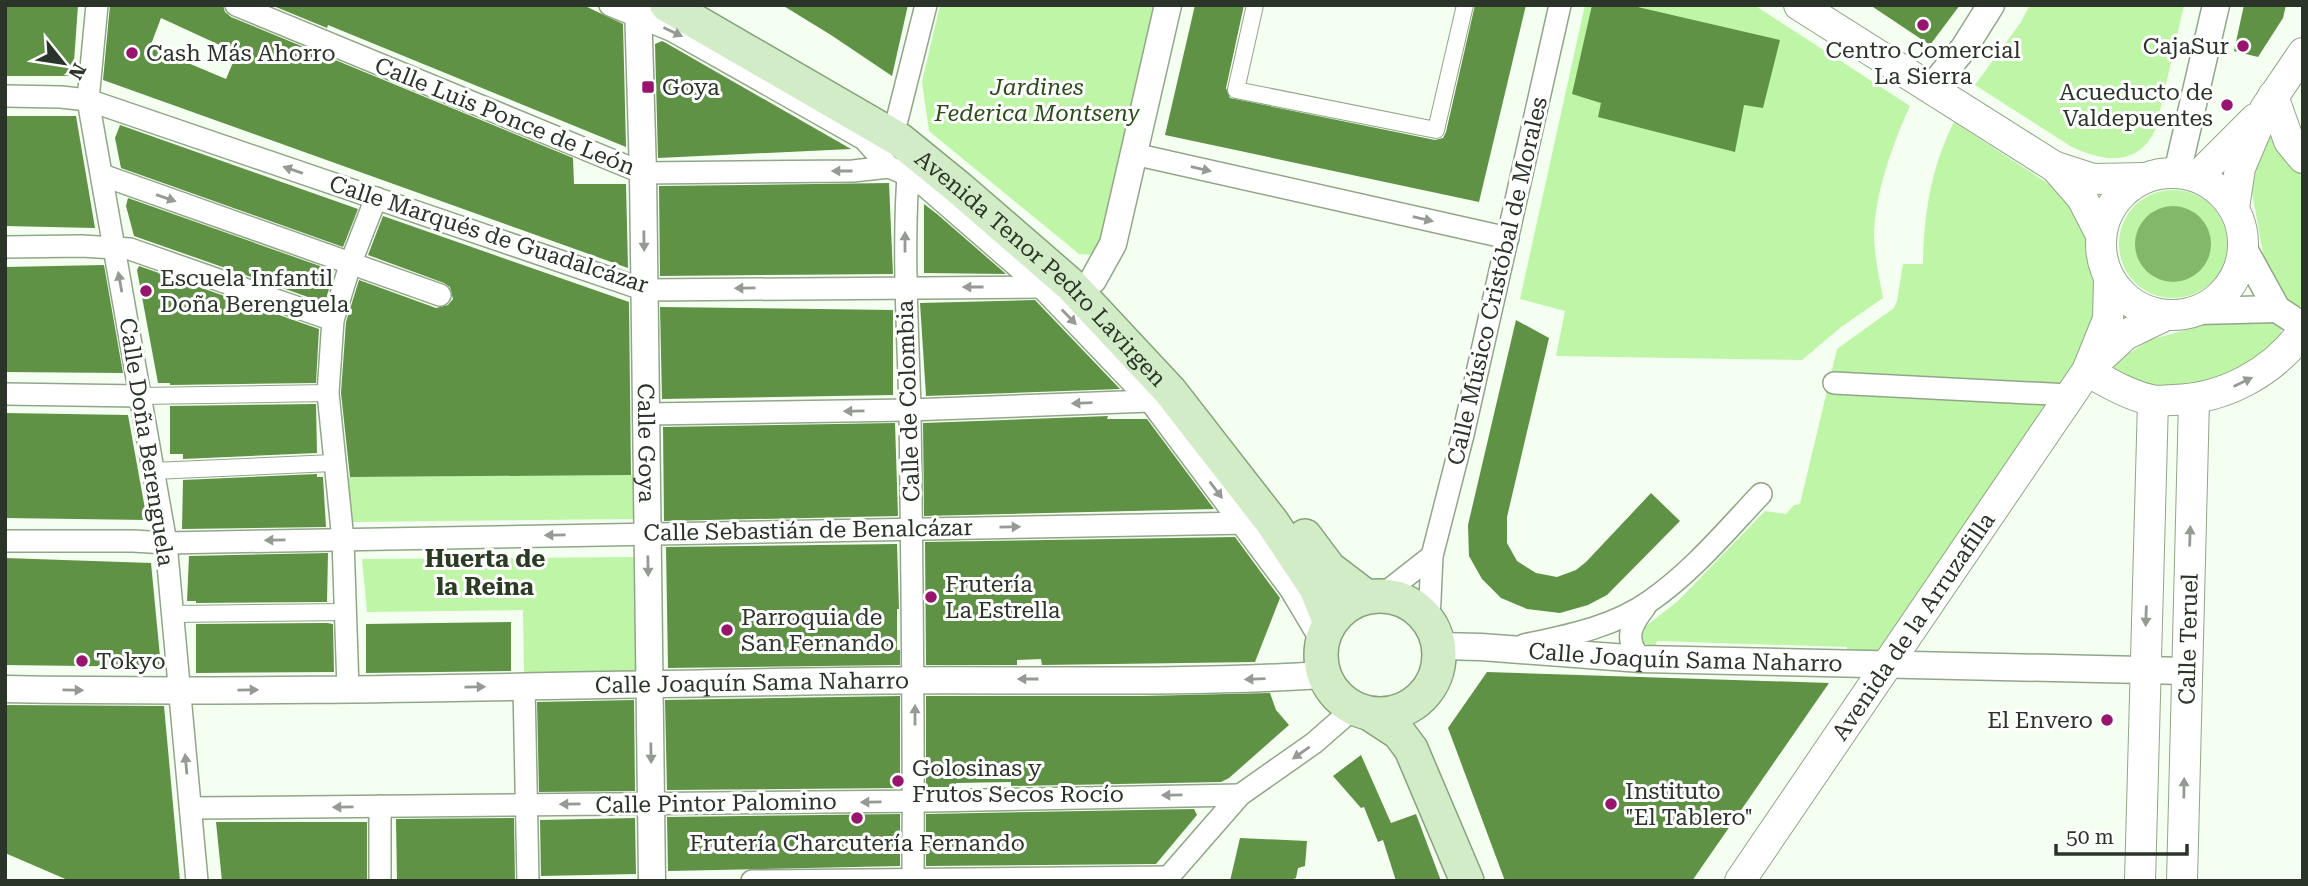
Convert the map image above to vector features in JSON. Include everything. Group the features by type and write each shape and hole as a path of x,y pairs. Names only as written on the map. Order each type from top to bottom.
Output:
{"main road":[{"name":"Avenida Tenor Pedro Lavirgen","path":"706,5 903,148 1065,253 1068,284 1160,396 1256,523 1316,588 1326,632"},
{"path":"1799,5 2055,167 2093,179 2144,178 2160,173 2187,175 2216,187 2234,208 2242,228 2244,249 2239,269 2230,287 2216,302 2198,311 2181,316 2164,316 2142,310 2123,297 2109,279 2101,257 2101,235 2108,212 2123,192 2144,178"},
{"name":"Avenida Tenor Pedro Lavirgen","path":"648,10 900,140 903,148"},
{"path":"2234,208 2240,169 2269,102 2303,53"},
{"path":"2187,175 2269,102"},
{"path":"2269,102 2289,141 2303,158"},
{"path":"2055,167 2082,198 2101,235"},
{"name":"Avenida de la Arruzafilla","path":"1740,881 2087,371 2108,319 2109,279"},
{"name":"Avenida Tenor Pedro Lavirgen","path":"1068,284 1176,369 1329,568 1374,597"},
{"name":"Avenida de la Arruzafilla","path":"2087,371 2125,335 2164,316"},
{"path":"2087,371 2113,386 2152,401 2194,400 2226,390 2256,376 2286,350 2303,329"},
{"name":"Calle Teruel","path":"2182,881 2194,400"},
{"name":"Calle Teruel","path":"2140,881 2152,401"},
{"path":"1361,711 1388,715 1402,711 1427,692 1435,678 1438,662 1434,634 1409,603 1395,598 1374,597 1353,603 1340,611 1326,632 1320,658 1323,675 1330,688 1361,711 1399,733 1411,749 1467,881"},
{"path":"1415,703 1425,741 1486,881"}],"street":[{"name":"Calle Doña Berenguela","path":"97,5 89,100 166,543 197,881"},
{"name":"Calle Luis Ponce de León","path":"236,5 643,173 853,171 903,148"},
{"path":"610,5 648,10"},
{"name":"Calle de Colombia","path":"913,880 915,680 903,148 926,5"},
{"path":"1068,284 1113,244 1168,5"},
{"path":"1255,5 1236,90 1436,130 1465,5"},
{"name":"Calle Músico Cristóbal de Morales","path":"1434,634 1432,556 1460,448 1560,5"},
{"path":"1930,89 1964,48 1991,5"},
{"path":"2187,175 2216,5"},
{"name":"Calle Goya","path":"648,10 643,173 652,881"},
{"name":"Calle Marqués de Guadalcázar","path":"5,96 89,100 645,290 1068,284"},
{"name":"Avenida Tenor Pedro Lavirgen","path":"903,148 926,187 1068,284"},
{"path":"1134,154 1508,238"},
{"path":"102,175 440,295"},
{"path":"348,689 343,540 328,393 333,320 351,262 376,198"},
{"path":"5,247 130,249 333,320"},
{"path":"2244,249 2277,309 2303,329"},
{"path":"2198,311 2277,309"},
{"path":"1834,383 2070,396"},
{"path":"5,394 140,396 328,393"},
{"path":"647,414 909,410 1160,396"},
{"path":"153,471 334,463"},
{"path":"1640,659 1633,651 1630,631 1634,621 1648,603 1698,561 1761,494"},
{"name":"Calle Sebastián de Benalcázar","path":"5,541 166,543 1256,523"},
{"path":"1374,597 1432,556"},
{"path":"1508,649 1572,635 1625,615 1648,603"},
{"path":"172,614 346,612"},
{"name":"Calle Joaquín Sama Naharro","path":"1434,634 1508,649 1640,659 2186,671"},
{"name":"Calle Joaquín Sama Naharro","path":"5,689 180,692 915,680 1254,679 1323,675"},
{"path":"524,686 528,881"},
{"path":"752,881 1166,879 1240,795 1361,711"},
{"name":"Calle Pintor Palomino","path":"191,808 1240,795"},
{"path":"380,806 380,881"}],"green space":[{"name":"Jardines Federica Montseny","path":"940,5 1155,5 1105,231 1094,255 1079,254 929,131 922,82"},
{"path":"1585,5 1754,5 1910,106 1891,153 1877,204 1874,238 1883,298 1841,327 1802,360 1556,356 1565,311 1520,299"},
{"path":"2030,5 2184,5 2156,128 2140,150 2120,158 2084,152 1975,85 2021,22"},
{"path":"1954,122 2072,199 2087,221 2085,238 2088,263 2102,291 2095,333 1876,653 1846,654 1847,647 1657,641 1654,649 1643,642 1642,635 1646,626 1678,601 1765,511 1786,514 1794,505 1800,504 1837,349 1894,308 1903,264 1923,264 1930,191"},
{"path":"2273,128 2303,178 2303,305 2298,307 2288,305 2267,275 2251,187 2262,142"},
{"path":"2173,190 2194,194 2211,206 2223,223 2227,244 2223,265 2211,282 2194,294 2173,298 2152,294 2135,282 2123,265 2119,244 2123,223 2135,206 2152,194"},
{"path":"2225,319 2272,321 2281,327 2281,339 2252,366 2218,383 2158,389 2114,377 2111,365 2150,340"},
{"path":"633,475 634,519 352,522 346,477"},
{"path":"635,557 635,671 524,673 523,610 367,612 362,559"}],"shaded area":[{"path":"2173,206 2187,209 2200,217 2208,230 2211,244 2208,258 2200,271 2187,279 2173,282 2159,279 2146,271 2138,258 2135,244 2138,230 2146,217 2159,209"}],"building":[{"path":"5,5 78,5 73,76 5,76"},
{"path":"110,5 223,5 225,12 231,17 573,158 574,184 626,184 628,268 103,80","holes":["161,18 237,53 226,79 150,47"]},
{"path":"271,5 583,5 623,24 626,147 328,25 327,28"},
{"path":"782,5 908,5 892,76 831,35"},
{"path":"1195,5 1244,5 1226,88 1230,98 1435,140 1443,138 1446,132 1475,5 1526,5 1479,202 1165,135"},
{"path":"1592,5 1629,5 1780,40 1763,108 1744,105 1735,152 1598,117 1601,103 1572,94"},
{"name":"Centro Comercial La Sierra","path":"1870,5 1960,5 1930,45"},
{"path":"2244,5 2286,5 2283,18 2258,57 2234,51"},
{"path":"662,41 851,149 658,158 655,44"},
{"path":"5,116 76,116 95,228 5,226"},
{"path":"120,125 358,209 343,247 121,168 115,138"},
{"path":"889,183 893,274 660,276 659,186"},
{"path":"128,198 334,271 325,303 134,236 126,206"},
{"path":"924,204 937,214 1006,274 924,273"},
{"path":"383,216 629,302 631,475 350,477 341,393 346,322 359,280 436,308 448,305 453,299 450,287 444,283 368,255"},
{"path":"104,265 123,373 5,372 5,267"},
{"path":"139,266 319,329 316,383 158,383 137,270"},
{"path":"1035,300 1120,389 926,396 920,303"},
{"path":"660,307 893,310 893,395 662,399"},
{"path":"1516,320 1549,338 1507,517 1507,543 1517,561 1536,573 1557,577 1576,570 1651,493 1680,521 1607,595 1588,605 1560,613 1527,609 1501,598 1482,579 1469,556 1468,525"},
{"path":"316,404 317,453 183,459 183,454 170,454 170,406"},
{"path":"5,413 128,415 147,520 5,518"},
{"path":"1108,416 1107,419 1147,419 1214,509 924,516 923,423"},
{"path":"895,423 898,516 664,521 663,427"},
{"path":"317,474 317,477 323,477 326,527 182,529 183,480"},
{"path":"1235,537 1280,598 1255,662 1042,665 1041,659 1017,660 1017,665 926,665 925,542"},
{"path":"897,544 897,650 900,650 900,665 668,668 666,547"},
{"path":"328,553 327,602 187,601 189,556"},
{"path":"5,558 151,563 161,667 5,665"},
{"path":"511,622 511,671 366,673 366,624"},
{"path":"196,624 333,624 334,672 196,673"},
{"name":"Instituto \"El Tablero\"","path":"1487,672 1829,683 1692,881 1505,881 1448,728"},
{"path":"1270,693 1276,710 1289,725 1221,782 1011,786 1011,782 956,783 956,787 926,788 926,696"},
{"path":"900,696 900,788 667,790 665,700"},
{"path":"634,700 635,791 539,792 537,702"},
{"path":"5,705 164,706 180,881 70,881 5,853"},
{"path":"1361,755 1391,823 1416,814 1441,881 1396,881 1383,840 1378,842 1364,807 1361,808 1333,776"},
{"path":"1194,809 1197,815 1156,864 926,866 926,814"},
{"path":"900,814 900,866 668,871 667,817"},
{"path":"514,818 515,881 397,881 396,819"},
{"path":"635,818 636,874 541,876 540,820"},
{"path":"216,822 367,822 367,881 222,881"},
{"path":"1240,838 1307,841 1305,866 1298,868 1296,878 1288,881 1230,881"}],"place":[{"name":"Centro Comercial La Sierra","path":"1923,25"},
{"name":"CajaSur","path":"2243,46"},
{"name":"Cash Más Ahorro","path":"132,53"},
{"name":"Goya","path":"648,87"},
{"name":"Acueducto de Valdepuentes","path":"2227,105"},
{"name":"Escuela Infantil Doña Berenguela","path":"146,291"},
{"name":"Frutería La Estrella","path":"931,597"},
{"name":"Parroquia de San Fernando","path":"727,630"},
{"name":"Tokyo","path":"82,661"},
{"name":"El Envero","path":"2107,720"},
{"name":"Golosinas y Frutos Secos Rocío","path":"898,781"},
{"name":"Instituto \"El Tablero\"","path":"1611,804"},
{"name":"Frutería Charcutería Fernando","path":"857,818"}],"district":[{"name":"Huerta de la Reina","path":"485,573"}]}
